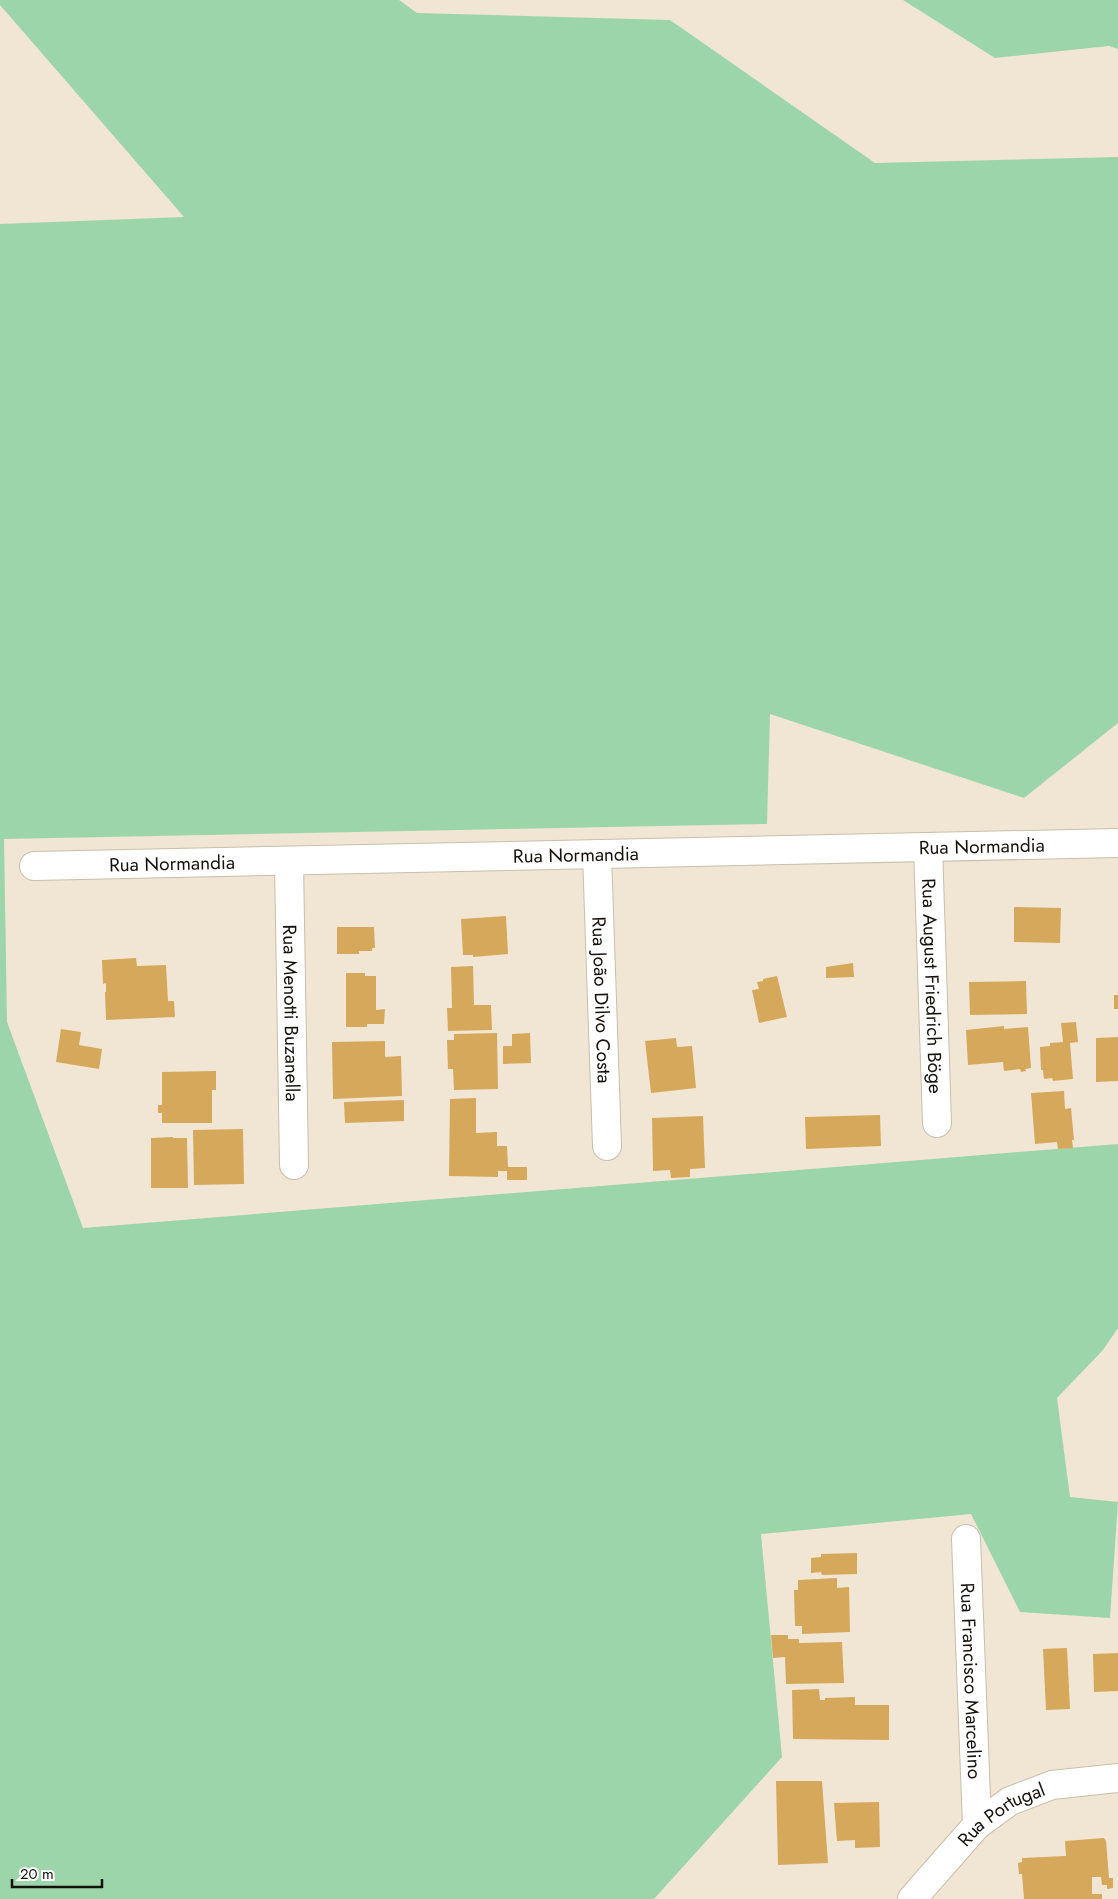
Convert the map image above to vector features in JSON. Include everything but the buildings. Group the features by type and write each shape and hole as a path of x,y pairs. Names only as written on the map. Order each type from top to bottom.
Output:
{"street":[{"name":"Rua Normandia","path":"34,866 1118,843"},
{"name":"Rua August Friedrich Böge","path":"928,848 937,1123"},
{"name":"Rua João Dilvo Costa","path":"597,854 607,1146"},
{"name":"Rua Menotti Buzanella","path":"289,861 294,1165"},
{"name":"Rua Francisco Marcelino","path":"966,1539 977,1825"},
{"name":"Rua Portugal","path":"912,1899 977,1825 1010,1801 1052,1785 1118,1778"}],"green space":[{"path":"0,0 399,0 417,13 670,20 875,163 1118,157 1118,723 1024,798 770,714 767,824 4,839 7,1022 83,1228 1118,1144 1118,1328 1103,1350 1057,1398 1070,1497 1118,1502 1110,1618 1020,1612 971,1514 761,1534 782,1757 654,1899 0,1899 0,224 184,217 0,5"},
{"path":"903,0 1118,0 1118,49 1109,46 995,58"}]}
